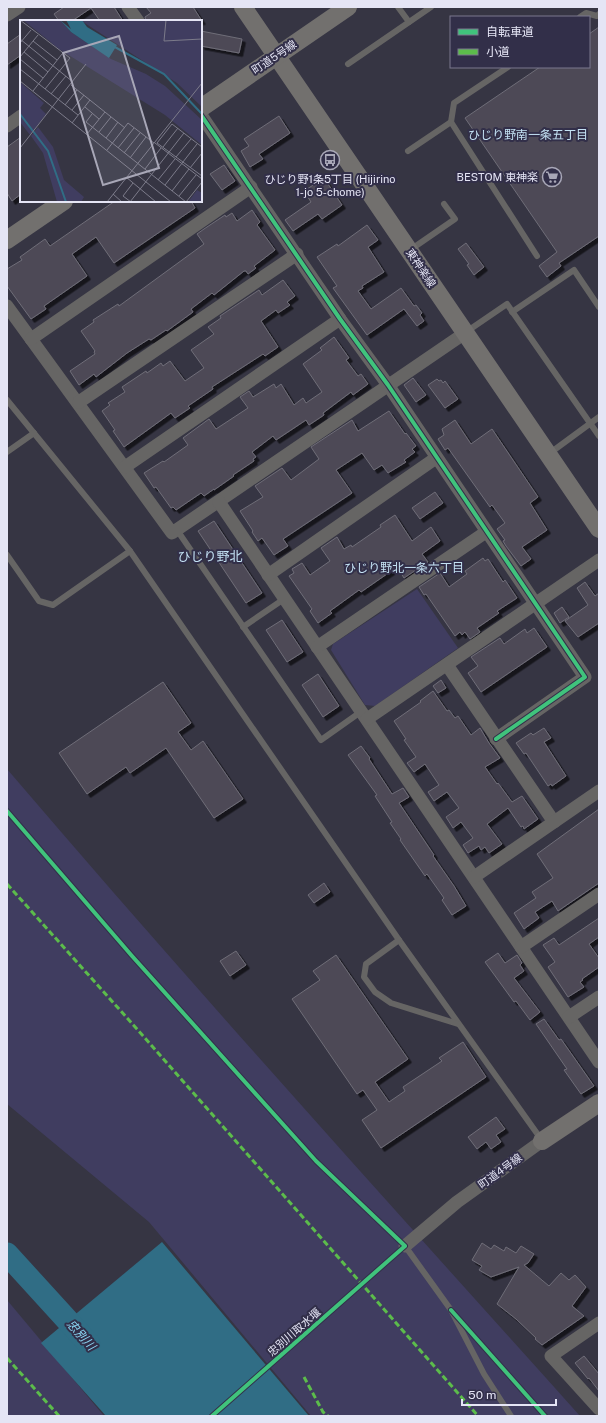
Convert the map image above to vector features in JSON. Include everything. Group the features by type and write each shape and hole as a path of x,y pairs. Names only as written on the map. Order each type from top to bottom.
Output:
{"main road":[{"name":"東神楽線","path":"243,7 599,529"},
{"name":"町道5号線","path":"202,107 276,55 348,7"},
{"path":"7,240 63,202"},
{"name":"町道4号線","path":"542,1141 597,1109"}],"street":[{"path":"7,15 20,7"},
{"path":"128,7 137,20"},
{"path":"202,116 340,319 388,385 585,677 496,739"},
{"path":"7,126 20,117"},
{"path":"31,339 251,187"},
{"path":"78,402 297,254"},
{"path":"7,306 172,533 465,333"},
{"path":"125,467 340,319"},
{"path":"268,575 436,458"},
{"path":"218,502 599,1062"},
{"path":"317,647 486,532"},
{"path":"364,715 447,665 599,560"},
{"path":"447,665 554,822"},
{"path":"474,877 599,791"},
{"path":"521,947 599,894"},
{"path":"569,1017 599,997"},
{"name":"町道4号線","path":"405,1246 457,1202 542,1141"},
{"path":"599,1323 551,1356 599,1409"}],"lane":[{"path":"398,7 409,22"},
{"path":"348,64 431,7"},
{"path":"582,16 586,13 597,16 599,14"},
{"path":"408,151 450,122 454,104 507,68"},
{"path":"450,122 537,256"},
{"path":"409,251 455,219 444,204"},
{"path":"512,312 574,270 599,307"},
{"path":"465,333 507,304 599,436"},
{"path":"7,400 130,551 399,940 542,1141"},
{"path":"548,454 599,417"},
{"path":"7,452 34,433"},
{"path":"176,530 321,740 364,715"},
{"path":"7,555 39,601 53,605 130,551"},
{"path":"243,627 284,599"},
{"path":"399,940 366,964 364,977 375,992 391,1003 458,1024"},
{"path":"405,1246 451,1310 484,1374 511,1416"}],"shaded area":[{"path":"417,589 458,648 375,706 365,705 331,650 333,644"},
{"path":"7,769 220,1014 580,1416 311,1416 149,1222 7,1104"},
{"path":"7,1300 104,1416 7,1416"}],"water":[{"path":"162,1242 309,1416 106,1416 41,1343"}],"building":[{"path":"64,7 114,7 122,20 99,20 91,8 73,20 58,20 54,14"},
{"path":"146,7 193,7 201,20 146,20 145,17 151,13"},
{"name":"BESTOM 東神楽","path":"599,27 599,236 559,263 561,266 547,277 539,266 557,252 465,118 539,68 590,68 590,33"},
{"path":"202,31 242,39 239,53 202,46"},
{"path":"20,35 20,56 7,65 7,44"},
{"path":"279,116 290,133 259,154 263,159 250,167 241,151 249,146 244,139"},
{"path":"20,138 20,195 12,201 7,193 7,147"},
{"path":"224,165 235,181 222,190 210,174"},
{"path":"324,178 342,205 322,219 318,214 293,231 285,220 311,202 304,191"},
{"path":"114,202 192,202 195,208 114,263 96,237 72,254 87,276 44,306 46,309 31,319 7,286 7,269 22,260 20,257 45,239 50,246"},
{"path":"252,210 260,222 257,225 275,250 254,266 256,268 248,274 244,271 214,295 212,293 191,309 193,312 167,331 166,330 151,340 149,339 127,353 96,377 94,374 79,385 70,371 95,354 95,351 81,331 94,322 93,320 118,304 119,306 204,244 197,234 204,229 225,215 226,217 232,213 237,221"},
{"path":"367,225 378,240 368,247 384,272 362,286 363,288 358,291 371,309 401,288 414,306 416,305 422,313 420,315 424,321 417,326 404,309 367,335 333,288 337,286 317,257 337,244 338,246"},
{"path":"466,243 484,267 474,275 467,265 469,264 458,249"},
{"path":"283,280 295,296 287,302 290,305 278,313 276,310 261,321 278,347 265,356 263,354 212,387 213,389 188,406 190,408 175,418 171,413 124,447 102,411 110,405 108,403 125,392 122,387 146,371 147,373 161,363 163,366 170,361 185,381 204,368 191,350 214,334 208,327 221,318 220,316 259,290 262,295"},
{"path":"334,337 349,358 346,360 358,376 361,374 368,384 353,395 351,392 323,413 324,415 309,425 306,420 276,440 273,436 252,452 256,457 253,459 254,461 214,490 204,496 201,493 176,510 173,507 171,508 156,487 154,488 144,473 163,461 164,462 188,445 183,438 209,419 216,429 248,408 240,397 249,391 253,397 274,384 276,388 281,384 294,405 303,398 306,403 322,392 303,364 322,350 320,348"},
{"path":"413,378 426,395 416,402 404,385"},
{"path":"437,379 439,381 441,380 443,383 445,381 458,399 445,408 428,385"},
{"path":"389,411 405,434 406,433 416,446 412,449 415,452 404,460 406,462 388,473 382,465 374,470 362,453 336,470 352,493 283,539 288,546 274,555 262,538 258,541 240,511 263,497 255,486 282,468 291,480 319,459 311,447 352,420 358,431"},
{"path":"455,420 471,444 492,429 538,497 530,503 547,530 522,547 531,559 521,566 506,546 503,541 505,540 497,529 505,523 492,505 490,507 448,448 445,450 438,439 444,435 442,429"},
{"path":"435,492 443,503 420,519 412,508"},
{"path":"395,515 412,541 431,527 440,541 422,554 428,562 404,578 397,567 361,592 359,590 330,611 332,613 318,623 310,611 312,609 289,576 294,573 292,569 302,563 310,575 330,561 321,548 337,537 344,549 351,545 352,547 381,527 380,525"},
{"path":"214,521 262,593 246,603 198,531"},
{"path":"483,558 485,561 488,559 503,582 505,580 517,598 497,611 499,613 477,628 480,632 470,639 465,632 462,635 460,632 455,636 426,594 424,595 419,587 440,573 449,587 467,574 465,571"},
{"path":"585,582 595,596 599,593 599,623 578,637 565,621 588,605 577,588"},
{"path":"562,607 569,617 560,623 554,613"},
{"path":"282,620 303,652 287,662 266,630"},
{"path":"534,628 547,647 481,692 468,673 478,666 471,657 500,638 504,644 525,629 527,633"},
{"path":"318,674 339,706 323,717 302,685"},
{"path":"441,680 446,688 438,693 433,686"},
{"path":"163,682 191,723 178,732 191,750 203,741 243,799 214,818 166,748 130,773 126,767 87,794 59,753"},
{"path":"433,691 447,711 449,710 455,718 458,716 471,735 480,728 500,758 485,767 512,802 522,796 538,819 524,829 508,808 487,824 502,844 489,853 485,847 481,850 479,846 468,853 463,845 473,838 461,822 453,828 446,817 459,808 447,792 434,801 428,792 439,785 425,764 414,772 407,763 416,757 404,740 406,739 394,721 421,702 420,701"},
{"path":"544,728 551,738 544,742 566,776 552,786 551,784 548,786 526,753 524,754 516,743 531,733 533,735"},
{"path":"361,746 392,794 403,788 409,797 399,803 466,906 452,915 442,900 444,898 427,874 425,876 400,840 401,839 390,823 392,822 375,796 377,795 348,755"},
{"path":"599,809 599,883 558,911 552,901 535,912 539,918 524,929 514,913 536,898 532,892 553,878 537,854"},
{"path":"324,883 330,892 314,903 308,895"},
{"path":"599,918 599,937 589,944 599,958 599,967 582,979 583,980 580,982 584,987 568,997 548,967 555,962 543,945 554,938 559,945"},
{"path":"236,951 246,965 230,976 220,961"},
{"path":"498,953 505,963 517,955 522,963 520,965 524,971 514,978 540,1012 530,1020 516,1001 514,1002 485,962"},
{"path":"336,955 408,1059 375,1082 389,1102 405,1091 403,1087 442,1061 439,1058 463,1042 486,1077 381,1148 362,1120 377,1110 363,1090 357,1094 292,999 320,980 313,971"},
{"path":"544,1019 559,1040 561,1039 594,1086 581,1094 564,1070 567,1069 536,1024"},
{"path":"496,1117 505,1129 496,1135 501,1142 491,1149 486,1142 477,1149 468,1137"},
{"path":"482,1243 491,1249 494,1245 504,1251 506,1247 516,1253 521,1246 534,1254 528,1263 524,1265 549,1286 561,1273 569,1280 575,1275 586,1287 572,1306 584,1316 542,1345 516,1319 497,1304 519,1267 491,1277 479,1270 482,1266 472,1260"},
{"path":"584,1356 599,1374 599,1391 575,1363"}],"waterway":[{"name":"忠別川","path":"7,1254 89,1344"}],"marked path":[{"path":"7,884 145,1038 478,1416"},
{"path":"7,1358 59,1416"},
{"path":"304,1377 323,1412 328,1416"}],"cycle path":[{"path":"202,116 340,319 388,385 585,677 496,739"},
{"name":"忠別川取水堰","path":"7,811 132,956 316,1161 405,1246 212,1416"},
{"path":"451,1310 545,1416"}],"place":[{"name":"ひじり野1条5丁目 (Hijirino 1-jo 5-chome)","path":"330,160"},
{"name":"BESTOM 東神楽","path":"552,177"}],"district":[{"name":"ひじり野南一条五丁目","path":"528,135"},
{"name":"ひじり野北","path":"210,556"},
{"name":"ひじり野北一条六丁目","path":"404,568"}]}
